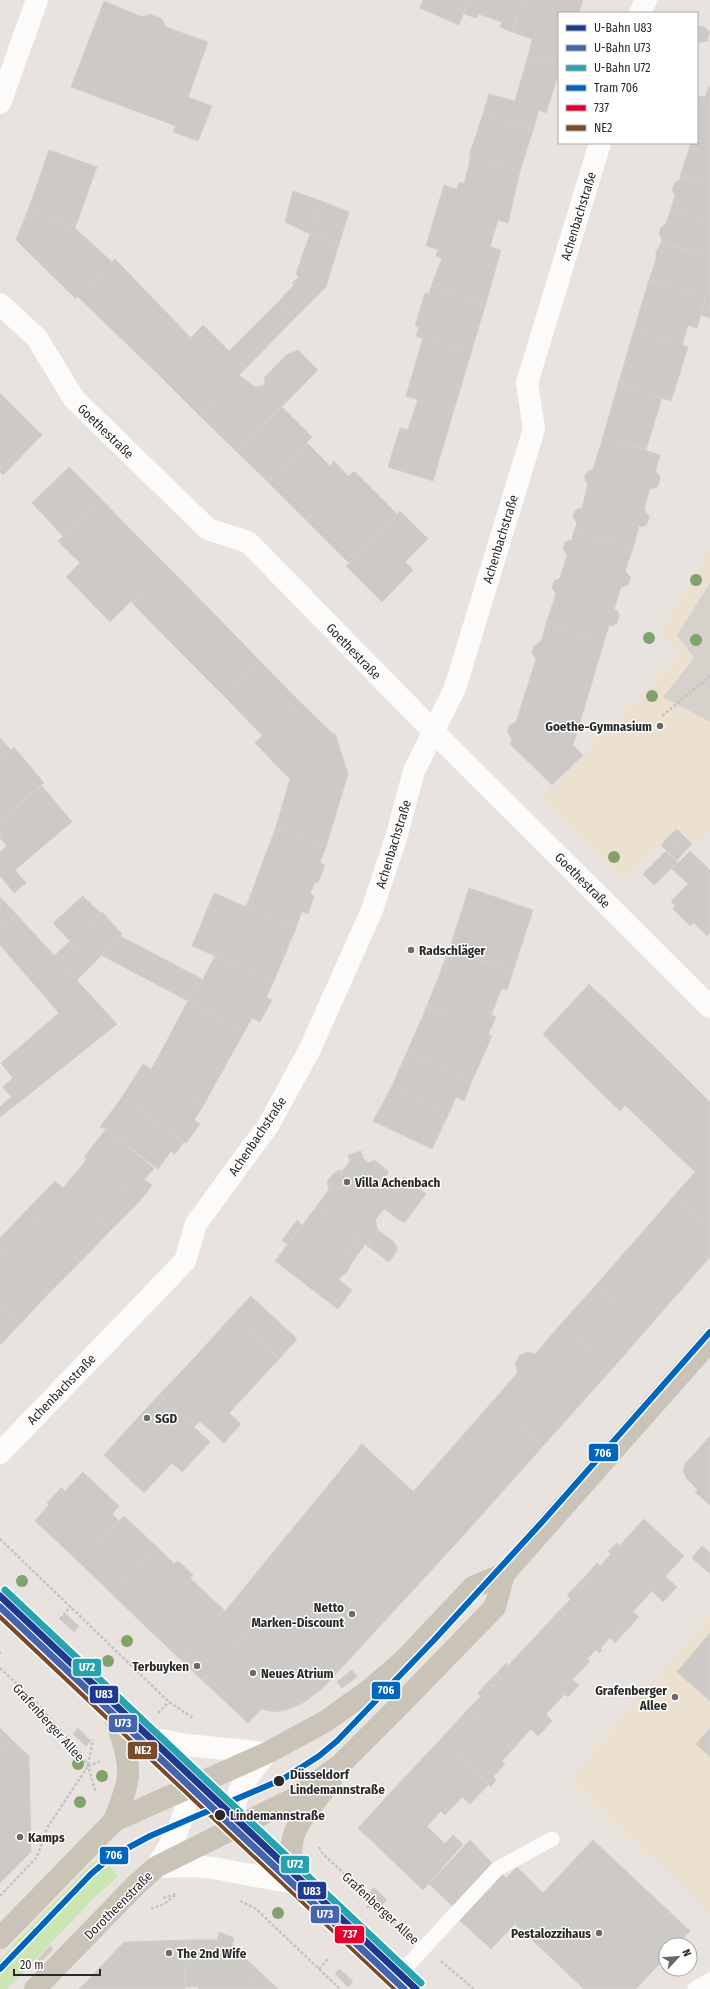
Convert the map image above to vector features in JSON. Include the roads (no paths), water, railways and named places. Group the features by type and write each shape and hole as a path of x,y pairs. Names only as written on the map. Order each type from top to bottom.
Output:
{"main road":[{"path":"0,1938 114,1821 267,1753 326,1721 347,1707 404,1660 473,1587 504,1574 710,1341"},
{"path":"235,1827 294,1798 341,1764 398,1708 495,1607 504,1574"},
{"path":"114,1714 127,1758 128,1776 126,1789 114,1821"},
{"path":"295,1884 291,1842 297,1824 318,1799 341,1764"},
{"name":"Dorotheenstraße","path":"35,1989 135,1886 156,1867 235,1827"}],"street":[{"path":"0,103 37,0"},
{"path":"640,12 646,0"},
{"name":"Achenbachstraße","path":"0,1453 184,1261 196,1224 269,1124 310,1049 343,978 372,910 396,838 414,771 455,688 534,429 527,383 600,144"},
{"name":"Goethestraße","path":"0,304 37,338 74,399 208,529 248,542 433,731 710,1007"},
{"path":"0,1605 114,1714 402,1983"},
{"path":"137,1735 186,1745 267,1753"},
{"path":"235,1827 233,1817 237,1794 250,1773 267,1753"},
{"path":"156,1867 174,1840 182,1824 191,1786"},
{"path":"156,1867 199,1866 295,1884"}],"lane":[{"path":"402,1983 423,1948 497,1869 552,1839"},
{"path":"695,1989 710,1980"}],"metro line":[{"name":"U72","path":"5,1590 421,1983"},
{"name":"U83","path":"0,1596 416,1989"},
{"name":"U73","path":"0,1607 404,1989"}],"tram line":[{"name":"706","path":"0,1969 91,1874 111,1857 150,1836 283,1779 319,1756 337,1741 434,1640 543,1521 710,1332"}],"place":[{"name":"Goethe-Gymnasium","path":"660,726"},
{"name":"Radschläger","path":"411,950"},
{"name":"Villa Achenbach","path":"347,1182"},
{"name":"SGD","path":"147,1418"},
{"name":"Netto Marken-Discount","path":"352,1614"},
{"name":"Terbuyken","path":"197,1666"},
{"name":"Neues Atrium","path":"253,1673"},
{"name":"Grafenberger Allee","path":"675,1697"},
{"name":"Düsseldorf Lindemannstraße","path":"279,1781"},
{"name":"Lindemannstraße","path":"220,1815"},
{"name":"Kamps","path":"20,1837"},
{"name":"Pestalozzihaus","path":"599,1933"},
{"name":"The 2nd Wife","path":"169,1953"}]}
